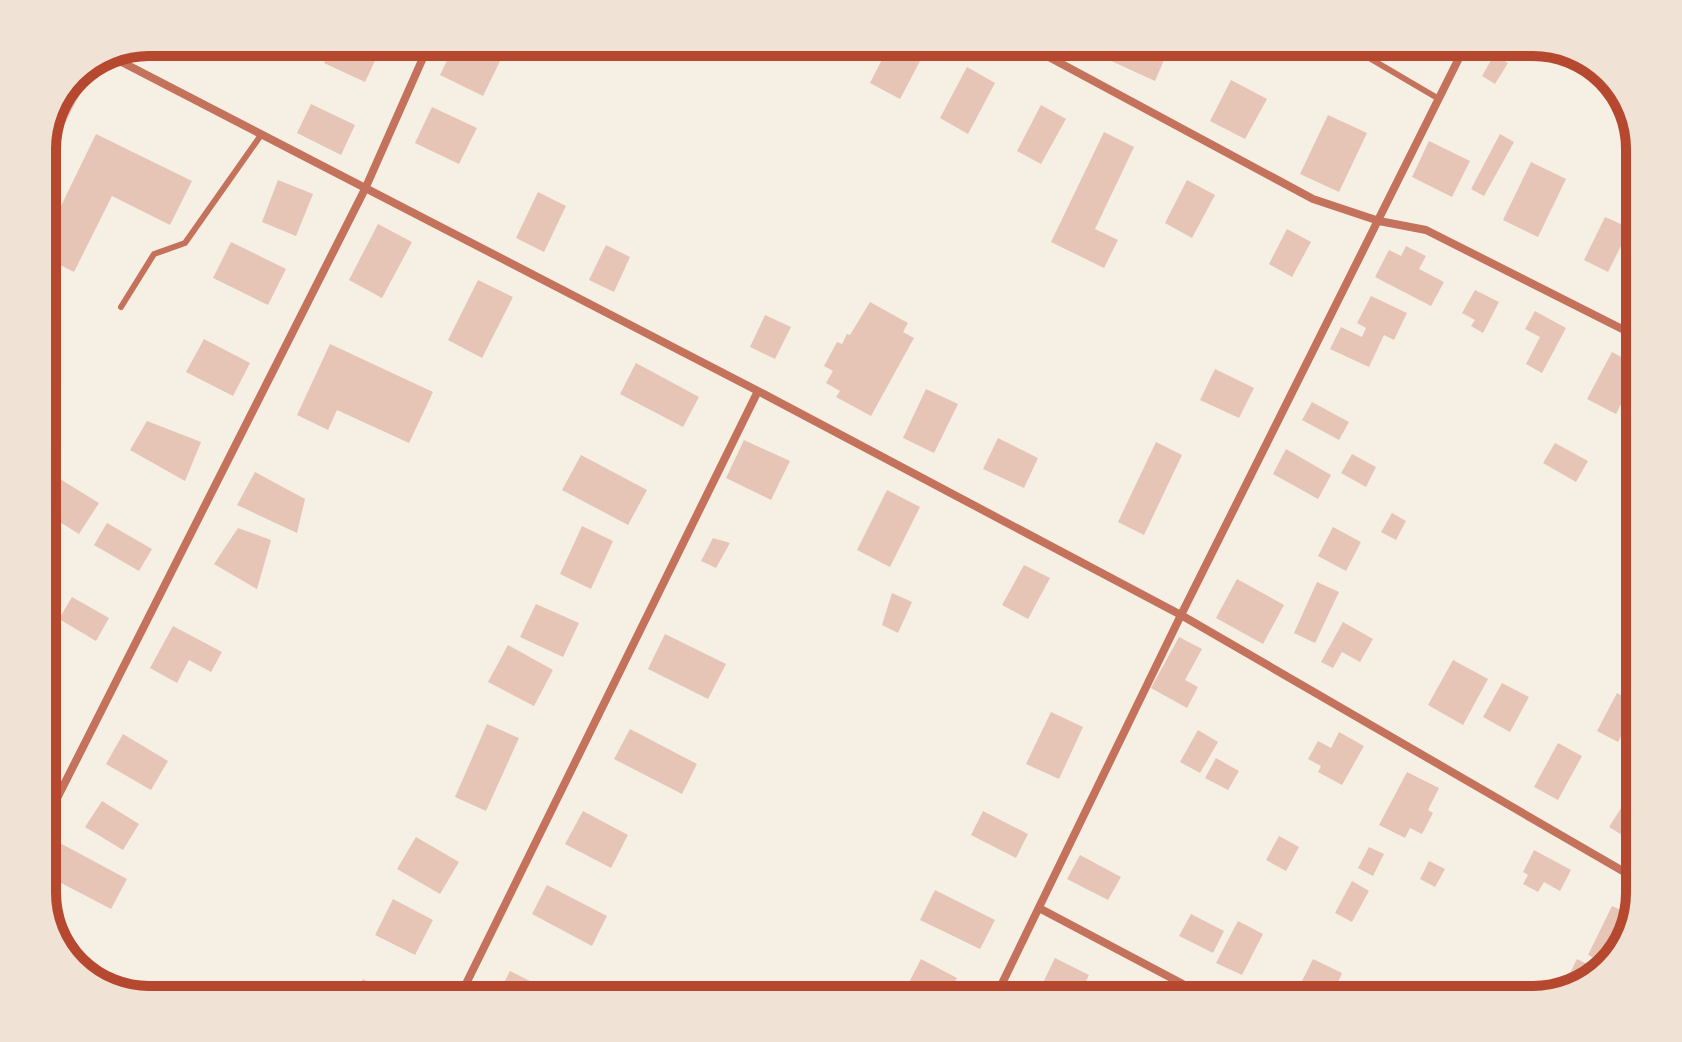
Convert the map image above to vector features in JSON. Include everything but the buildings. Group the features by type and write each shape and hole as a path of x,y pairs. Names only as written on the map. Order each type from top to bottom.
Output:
{"street":[{"path":"56,800 365,189 424,56"},
{"path":"1047,56 1313,199 1379,221 1426,230 1626,331"},
{"path":"1001,986 1181,615 1460,56"},
{"path":"120,61 758,391 1181,615 1626,873"},
{"path":"465,986 758,391"},
{"path":"1039,908 1187,986"}],"lane":[{"path":"1366,56 1439,99"},
{"path":"121,307 154,254 185,243 261,135"}]}
